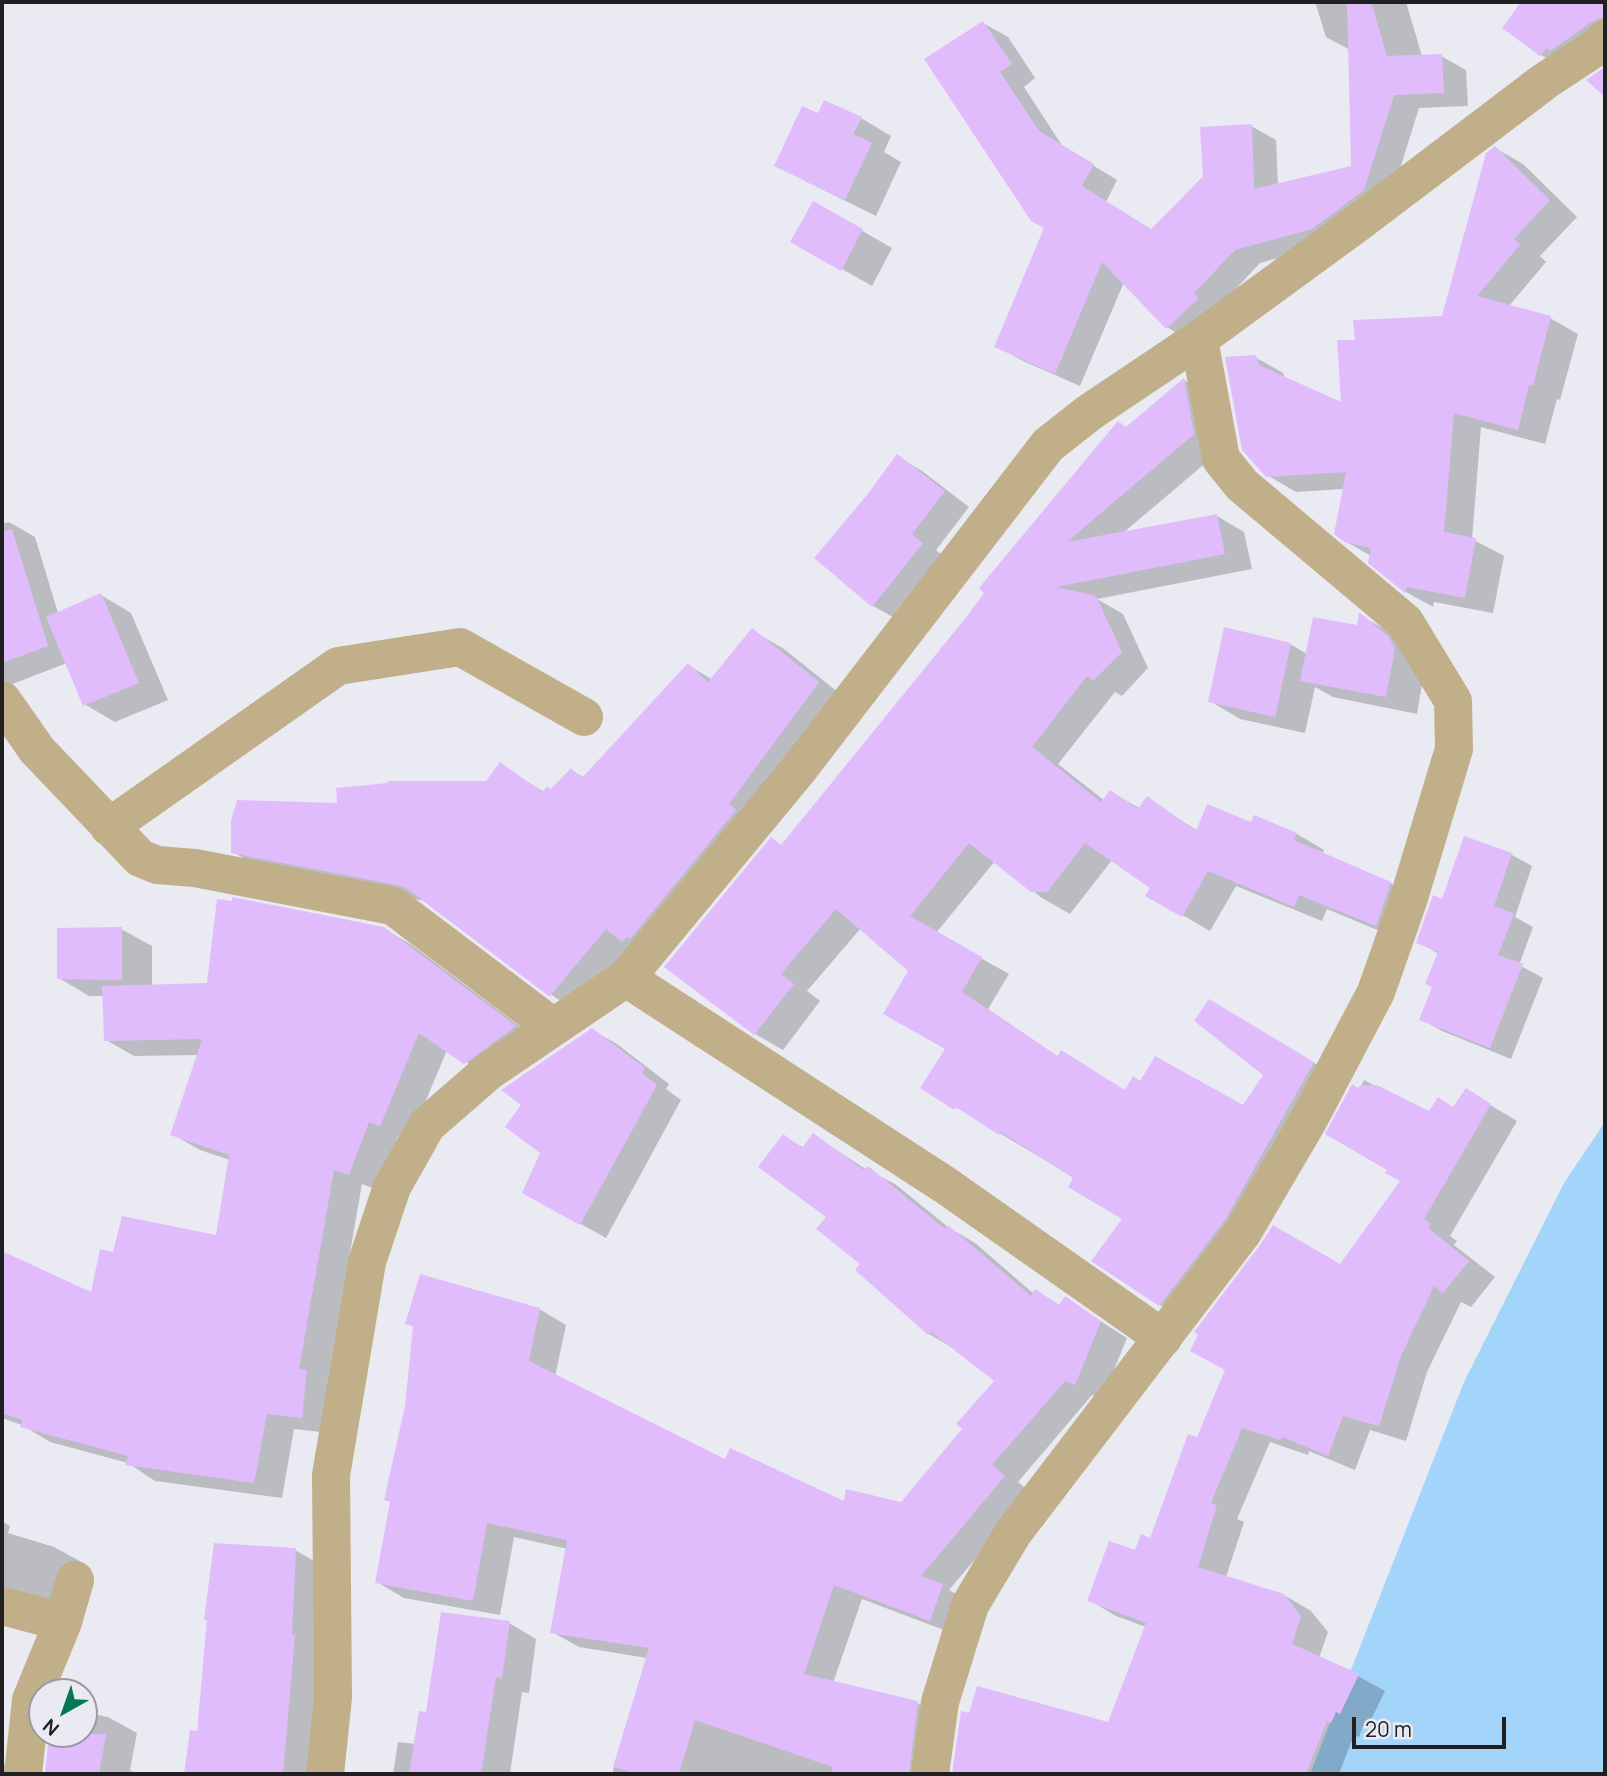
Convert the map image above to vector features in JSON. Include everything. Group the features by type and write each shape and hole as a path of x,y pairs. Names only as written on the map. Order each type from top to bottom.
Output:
{"street":[{"path":"325,1774 333,1697 331,1475 367,1262 391,1187 427,1125 489,1071 626,978 798,770 1048,445 1139,376 1199,339 1605,39"},
{"path":"930,1774 940,1702 971,1605 1013,1533 1243,1232 1308,1121 1376,992 1408,901 1454,749 1452,701 1405,622 1250,492 1221,459 1199,339"},
{"path":"109,827 338,666 460,647 584,717"},
{"path":"2,700 37,750 140,858 157,865 195,868 393,906 553,1027"},
{"path":"626,978 945,1185 1163,1338"},
{"path":"23,1774 30,1700 63,1622 75,1580"},
{"path":"2,1606 63,1622"}],"water":[{"path":"1605,1122 1605,1774 1310,1774 1464,1382 1564,1183"}],"building":[{"path":"1347,2 1371,2 1387,56 1442,54 1444,93 1394,95 1364,190 1312,229 1235,250 1194,293 1199,298 1166,329 1102,262 1055,374 994,347 1044,228 1031,221 924,59 983,21 1012,64 1000,72 1039,131 1094,164 1082,186 1151,229 1203,177 1200,127 1252,124 1254,189 1351,166"},
{"path":"1521,2 1605,2 1605,18 1590,23 1550,51 1547,48 1540,56 1502,28"},
{"path":"1605,67 1605,97 1586,80"},
{"path":"824,100 862,117 853,134 872,143 845,200 774,166 802,106 818,113"},
{"path":"1495,146 1550,200 1514,239 1520,245 1477,296 1551,316 1533,386 1529,385 1518,430 1454,413 1444,532 1476,538 1465,598 1406,587 1405,593 1368,563 1371,548 1344,542 1334,534 1346,472 1266,477 1242,450 1225,357 1256,355 1259,365 1341,402 1337,340 1355,340 1353,320 1442,316 1486,153"},
{"path":"813,201 863,229 841,271 790,242"},
{"path":"1184,378 1194,434 1067,542 1217,514 1225,554 1056,587 1096,596 1122,652 1093,681 1087,676 1032,747 1101,802 1110,790 1138,809 1147,796 1196,831 1207,804 1251,822 1254,815 1297,833 1294,840 1391,882 1376,926 1299,895 1294,907 1208,871 1182,917 1145,896 1150,888 1085,843 1047,892 1031,892 969,843 910,916 982,957 962,992 1057,1056 1061,1050 1125,1090 1133,1076 1140,1081 1155,1056 1243,1105 1263,1075 1194,1021 1209,999 1314,1062 1225,1220 1159,1306 1091,1261 1122,1219 1068,1187 1073,1178 1001,1132 999,1135 920,1088 945,1049 883,1014 908,971 836,909 781,974 794,984 754,1035 664,967 771,837 781,845 968,615 984,593 979,588 1118,421 1126,427"},
{"path":"897,454 945,491 912,534 923,543 872,607 814,558 867,495"},
{"path":"12,529 48,646 2,663 2,531"},
{"path":"101,593 139,683 83,706 46,617"},
{"path":"1359,612 1388,636 1395,648 1386,697 1300,681 1313,617 1357,625"},
{"path":"1224,627 1291,643 1275,717 1208,702"},
{"path":"752,628 819,682 729,804 736,810 630,939 627,937 622,942 606,929 550,996 554,1000 406,888 231,853 231,821 237,800 337,803 336,788 388,781 486,781 500,762 542,792 547,786 551,789 571,768 582,778 688,663 708,682"},
{"path":"1464,836 1512,853 1494,906 1514,914 1498,955 1523,964 1490,1048 1419,1020 1432,987 1425,984 1438,952 1416,943 1433,895 1442,899"},
{"path":"232,897 384,927 516,1026 464,1064 419,1033 380,1126 369,1122 349,1175 334,1170 299,1369 307,1370 302,1418 267,1414 254,1483 125,1465 128,1456 20,1427 22,1420 2,1413 2,1251 91,1292 100,1249 113,1252 122,1216 216,1235 229,1155 170,1135 202,1039 104,1041 102,986 207,983 217,899 232,901"},
{"path":"122,927 122,980 57,979 57,928"},
{"path":"592,1028 645,1068 642,1073 657,1085 580,1225 522,1193 540,1153 505,1127 521,1105 501,1090"},
{"path":"1352,1084 1358,1088 1360,1085 1377,1085 1429,1111 1438,1097 1453,1107 1466,1088 1491,1104 1424,1219 1431,1224 1428,1228 1469,1261 1443,1293 1434,1286 1401,1356 1379,1426 1343,1416 1328,1456 1282,1437 1280,1440 1242,1428 1211,1503 1217,1505 1198,1567 1284,1594 1301,1616 1292,1644 1359,1674 1340,1714 1336,1712 1331,1723 1327,1721 1306,1774 952,1774 961,1711 969,1713 977,1686 1108,1722 1146,1623 1087,1601 1109,1541 1135,1550 1141,1534 1150,1538 1188,1434 1197,1437 1225,1370 1190,1351 1198,1335 1194,1332 1273,1225 1340,1264 1400,1181 1385,1173 1387,1170 1325,1134"},
{"path":"813,1133 864,1170 868,1166 945,1229 948,1225 1031,1296 1035,1289 1059,1305 1065,1296 1101,1321 1075,1385 1065,1381 992,1465 1005,1476 921,1576 943,1584 930,1621 834,1585 804,1674 918,1701 909,1774 831,1774 833,1767 695,1720 679,1774 638,1774 613,1767 649,1648 550,1633 567,1540 487,1523 473,1601 375,1583 390,1502 384,1500 405,1406 413,1326 405,1324 420,1274 540,1308 529,1361 725,1459 730,1448 844,1501 846,1489 901,1502 962,1429 956,1424 994,1381 931,1332 928,1335 855,1270 860,1264 816,1229 826,1217 758,1167 783,1134 802,1148"},
{"path":"214,1543 296,1548 292,1635 295,1635 283,1774 184,1774 190,1730 197,1731 207,1620 204,1620"},
{"path":"441,1612 510,1621 502,1678 496,1677 481,1774 409,1774 419,1711 426,1712"},
{"path":"98,1734 106,1734 99,1774 45,1774 48,1748 98,1748"}]}
